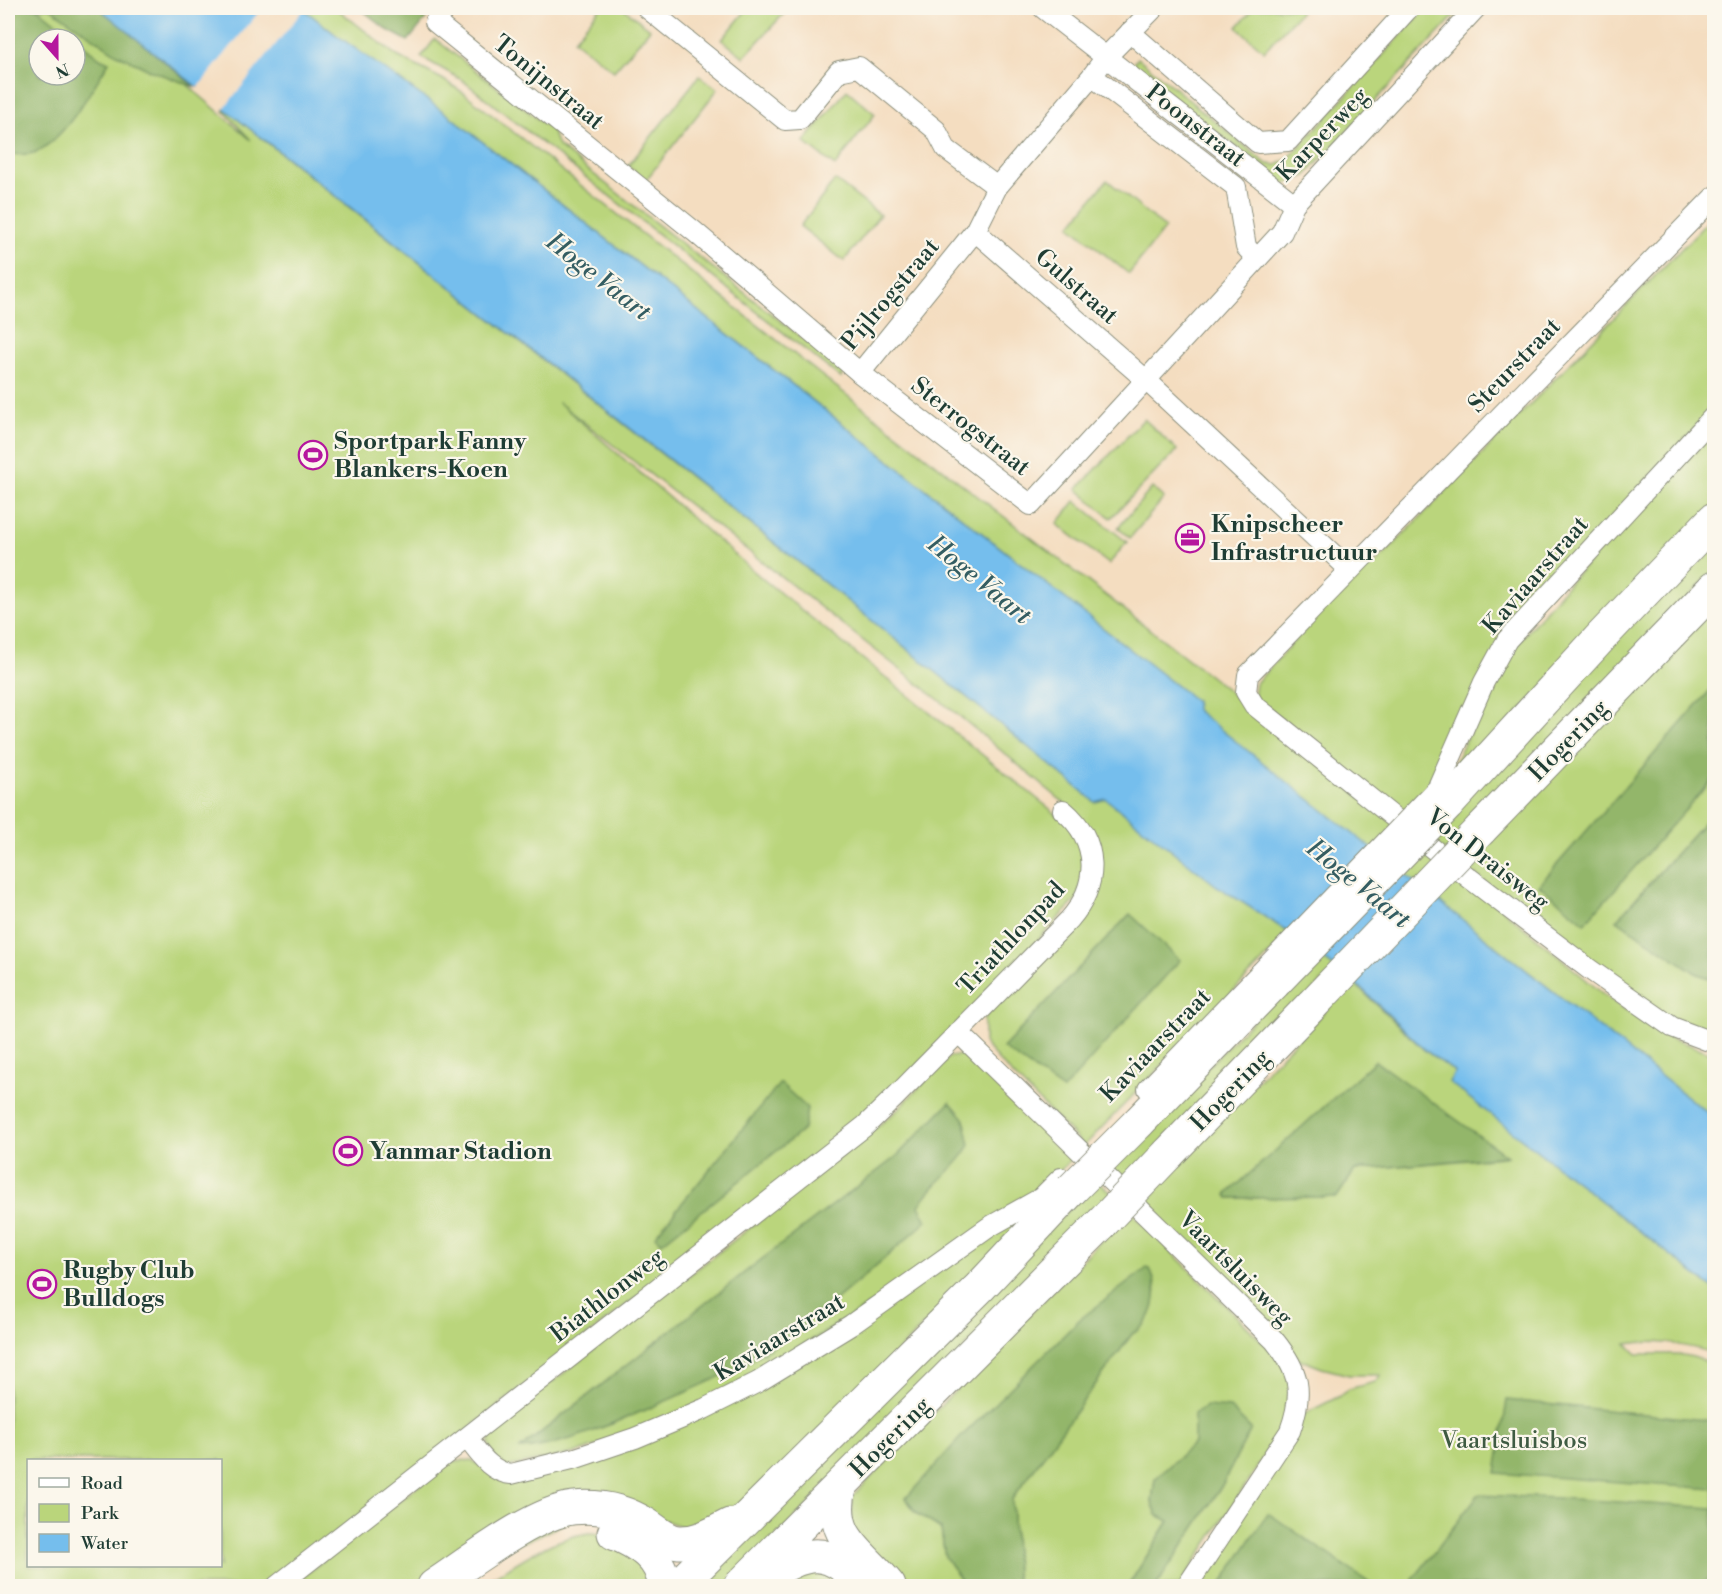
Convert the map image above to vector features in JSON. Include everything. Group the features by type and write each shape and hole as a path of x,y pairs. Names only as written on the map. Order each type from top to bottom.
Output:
{"highway":[{"name":"Hogering","path":"678,1587 980,1287 1066,1184 1714,519"},
{"name":"Hogering","path":"740,1587 1102,1223 1714,588"},
{"path":"840,1488 837,1514 842,1532 889,1587"},
{"path":"434,1587 527,1525 545,1516 571,1508 601,1508 617,1511 641,1522 667,1540 678,1542 699,1540 750,1514"},
{"path":"469,1587 529,1548 552,1536 567,1531 594,1528 615,1533 635,1542 659,1565 664,1587"},
{"path":"747,1587 794,1559 815,1556 828,1558 844,1566 864,1587"}],"street":[{"name":"Tonijnstraat","path":"446,8 435,22 616,170"},
{"path":"647,8 784,120 800,119 839,71 859,67 936,130 946,149 997,187"},
{"name":"Karperweg","path":"1043,8 1294,204 1476,8"},
{"name":"Pijlrogstraat","path":"616,170 695,232 860,373 975,231 997,187 1106,57 1154,8"},
{"path":"1130,32 1258,143 1288,141 1409,8"},
{"name":"Poonstraat","path":"1092,76 1236,188 1246,247 1257,259"},
{"name":"Steurstraat","path":"1246,692 1248,675 1714,197"},
{"path":"1294,204 1282,232 1146,380 1350,570"},
{"name":"Gulstraat","path":"975,231 1146,380"},
{"name":"Sterrogstraat","path":"860,373 1031,505 1146,380"},
{"name":"Kaviaarstraat","path":"1442,797 1484,682 1507,640 1714,416"},
{"name":"Von Draisweg","path":"1246,692 1254,705 1468,877 1589,969 1672,1027 1714,1043"},
{"name":"Triathlonpad","path":"958,1032 1084,902 1090,884 1091,856 1087,842 1078,826 1063,810"},
{"name":"Biathlonweg","path":"278,1587 865,1126 958,1032"},
{"name":"Vaartsluisweg","path":"958,1032 1274,1340 1296,1374 1299,1402 1290,1431 1187,1587"},
{"name":"Kaviaarstraat","path":"467,1438 493,1468 501,1473 511,1474 576,1458 670,1424 749,1387 819,1347 976,1236 1066,1184"}],"green space":[{"name":"Sportpark Fanny Blankers-Koen","path":"8,8 90,8 160,61 251,140 224,111 226,110 953,684 1095,802 1106,799 1217,886 1290,933 1084,1146 997,1059 984,1043 984,1018 1097,885 1069,807 957,714 558,402 764,580 1070,825 1082,853 1084,869 1077,899 877,1108 269,1586 8,1586","holes":["1130,914 1063,1090 1004,1048"]},
{"path":"8,8 37,8 61,27 27,27 27,87 87,87 87,48 109,62 67,125 47,146 26,154 8,154"},
{"path":"50,8 99,8 195,87 149,70 117,54 87,33 87,27 78,27"},
{"path":"302,8 336,8 397,56 464,93 826,379 1223,686 1497,905 1607,997 1646,1024 1673,1039 1714,1054 1714,1118 1195,710 1196,701 447,114"},
{"path":"360,8 411,8 426,19 408,41 386,29"},
{"path":"600,8 623,8 650,29 614,71 574,40"},
{"path":"748,8 789,8 744,57 722,40"},
{"path":"1254,8 1304,8 1264,51 1237,27"},
{"path":"1426,8 1462,8 1305,176 1284,184 1132,66 1138,58 1267,164 1277,165 1288,159"},
{"path":"435,39 552,130 558,146 844,371 841,378 462,80 421,57"},
{"path":"699,76 718,89 645,181 628,166"},
{"path":"847,90 875,114 835,166 804,142"},
{"path":"835,180 880,215 844,261 800,226"},
{"path":"1107,180 1165,228 1129,274 1070,226"},
{"path":"1714,215 1714,408 1508,627 1432,787 1402,817 1254,697 1256,683 1345,585 1358,572 1374,565"},
{"path":"1144,419 1177,450 1111,518 1077,489"},
{"path":"1714,427 1714,507 1438,798 1504,659 1568,584"},
{"path":"1152,488 1164,498 1130,538 1118,528"},
{"path":"1075,501 1127,542 1109,564 1057,524"},
{"path":"1714,535 1714,570 1446,852 1427,838"},
{"path":"1714,597 1714,686 1540,885 1585,922 1714,778 1714,811 1617,919 1696,973 1714,980 1714,1036 1666,1018 1462,865"},
{"path":"1714,686 1714,778 1585,923 1539,885"},
{"path":"1714,811 1714,980 1696,973 1617,920"},
{"path":"1130,914 1180,960 1063,1090 1003,1048"},
{"path":"1317,954 1335,968 1125,1186 1108,1170"},
{"name":"Vaartsluisbos","path":"1353,982 1424,1050 1455,1072 1450,1082 1714,1289 1714,1353 1670,1344 1648,1342 1626,1344 1637,1354 1677,1354 1714,1364 1714,1586 1196,1586 1302,1415 1349,1389 1375,1382 1381,1375 1349,1375 1299,1359 1140,1201","holes":["1375,1061 1505,1157 1355,1170 1337,1197 1229,1198 1227,1195"]},
{"path":"965,1054 979,1061 1074,1156 1040,1192 881,1298 717,1398 580,1452 502,1468 489,1445 491,1434 501,1422 894,1113 949,1057","holes":["950,1102 925,1195 918,1206 926,1221 867,1274 782,1341 740,1366 612,1424 566,1439 521,1448 896,1157"]},
{"path":"1375,1061 1507,1156 1355,1170 1337,1197 1229,1198 1227,1194"},
{"path":"780,1083 807,1108 804,1129 662,1243 655,1236"},
{"path":"950,1102 964,1118 970,1145 965,1154 919,1206 927,1221 839,1297 766,1352 710,1381 578,1436 549,1445 520,1449 896,1157"},
{"path":"1098,1180 1115,1197 727,1586 696,1586"},
{"path":"1052,1198 736,1512 700,1533 613,1502 426,1586 291,1586 449,1462 465,1460 477,1463 500,1480 614,1454 959,1255"},
{"path":"1130,1211 1282,1361 1290,1383 1289,1412 1255,1471 1179,1586 1156,1586 1221,1487 1251,1429 1194,1443 1155,1479 1152,1502 1157,1515 1169,1521 1128,1586 1018,1586 1012,1499 1132,1334 1143,1323 1156,1292 1150,1269 915,1512 941,1529 945,1557 965,1586 897,1586 851,1529 853,1496"},
{"path":"1147,1268 1150,1269 1155,1287 1151,1314 1146,1322 1132,1334 1012,1499 1018,1586 965,1586 945,1557 941,1529 915,1512 906,1498 961,1437 1079,1320"},
{"name":"Vaartsluisbos","path":"1507,1400 1714,1421 1714,1489 1496,1473"},
{"path":"1206,1406 1230,1408 1251,1429 1221,1487 1156,1586 1128,1586 1169,1521 1157,1515 1152,1501 1155,1479 1194,1443 1194,1414"},
{"path":"1478,1495 1712,1508 1714,1509 1714,1573 1701,1586 1408,1586"},
{"path":"1268,1513 1374,1586 1220,1586"},
{"path":"589,1533 604,1534 619,1541 655,1586 480,1586 546,1547"},
{"path":"821,1567 856,1586 770,1586"}],"water":[{"name":"Hoge Vaart","path":"99,8 302,8 447,114 1196,701 1196,710 1714,1118 1714,1289 1449,1082 1455,1072 1425,1050 1361,988 1290,933 1217,886 1106,799 1095,802 834,590"}],"pier":[{"path":"262,8 305,8 222,111 195,91"}],"place":[{"name":"Sportpark Fanny Blankers-Koen","path":"313,455"},
{"name":"Knipscheer Infrastructuur","path":"1190,538"},
{"name":"Yanmar Stadion","path":"348,1151"},
{"name":"Rugby Club Bulldogs","path":"42,1284"}]}
